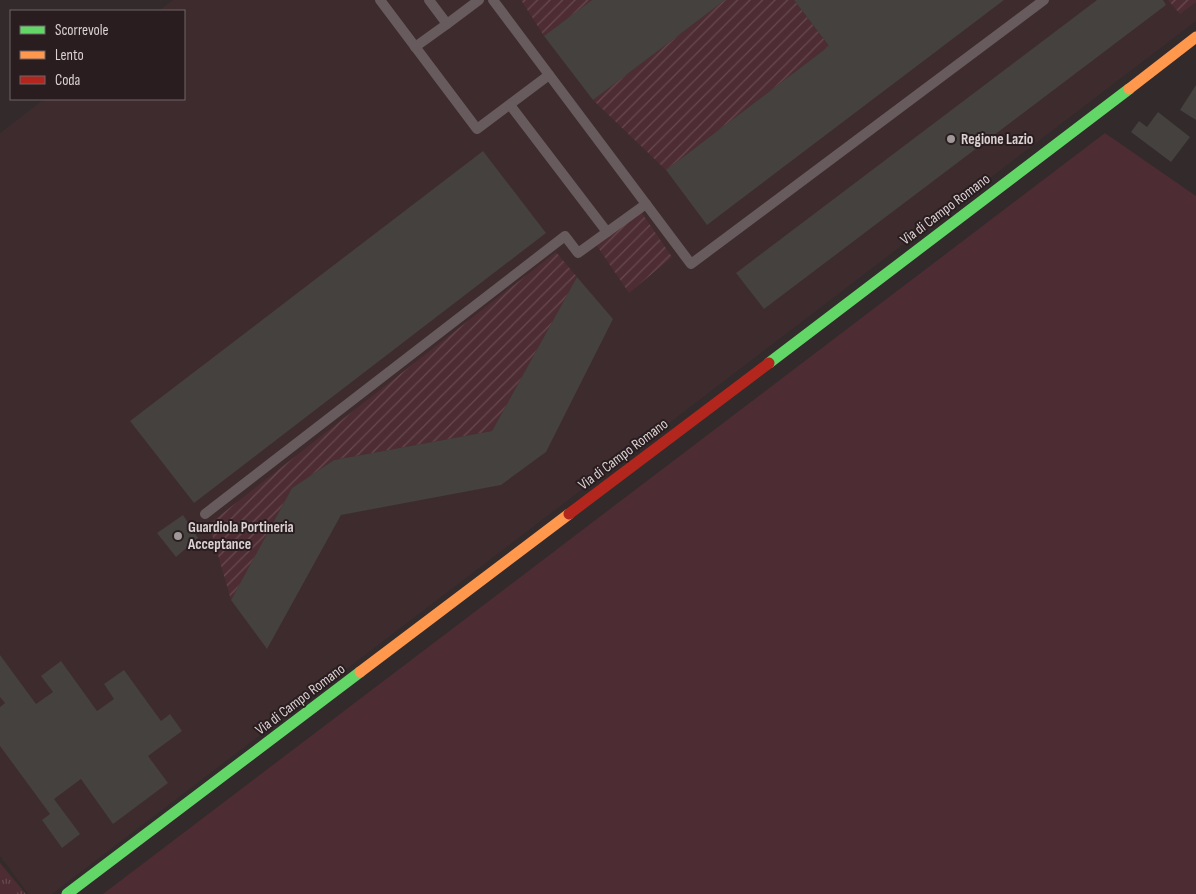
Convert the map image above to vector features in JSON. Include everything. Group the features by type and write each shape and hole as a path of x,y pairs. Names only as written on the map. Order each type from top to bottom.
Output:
{"street":[{"name":"Via di Campo Romano","path":"67,894 1196,37"}],"lane":[{"path":"380,0 477,129 549,75"},
{"path":"429,0 447,24"},
{"path":"415,48 479,0"},
{"path":"493,0 690,264 1044,0"},
{"path":"510,105 607,232"},
{"path":"205,514 565,236 578,253 646,204"}],"shaded area":[{"name":"Regione Lazio","path":"173,0 1196,0 1196,21 52,894 28,894 0,856 0,133 43,100 185,100 185,10 159,10"}],"green space":[{"path":"521,0 592,0 544,36"},
{"path":"725,0 794,0 829,46 666,170 593,100"},
{"path":"1168,0 1196,0 1196,2 1180,14"},
{"path":"1105,133 1196,196 1196,894 103,894"},
{"path":"637,206 672,257 629,293 591,237"},
{"path":"556,252 577,277 492,431 334,460 292,488 231,600 209,524"},
{"path":"0,863 26,894 0,894"}],"building":[{"path":"592,0 725,0 593,100 544,36"},
{"path":"794,0 1004,0 707,225 666,170 829,46"},
{"name":"Regione Lazio","path":"1097,0 1163,0 1166,5 764,309 736,273"},
{"path":"1196,85 1196,120 1180,110"},
{"path":"1158,112 1190,137 1171,162 1131,132 1139,121 1147,127"},
{"path":"483,151 546,233 194,503 130,421"},
{"path":"577,277 613,319 546,452 501,485 341,515 267,649 231,600 292,488 334,460 492,431"},
{"name":"Guardiola Portineria Acceptance","path":"183,515 198,538 176,557 157,533"},
{"path":"0,655 36,704 53,692 41,676 61,661 97,711 114,699 104,684 124,670 161,721 170,714 182,731 148,756 168,783 113,824 81,779 54,799 80,834 62,848 42,820 50,814 0,746 0,707 5,703 0,697"}],"traffic: fast":[{"path":"769,363 1129,89"},
{"path":"67,894 360,672"}],"traffic: slow":[{"path":"1129,89 1196,37"},
{"path":"360,672 569,514"}],"traffic: jam":[{"path":"569,514 769,363"}],"place":[{"name":"Regione Lazio","path":"951,139"},
{"name":"Guardiola Portineria Acceptance","path":"178,536"}]}
